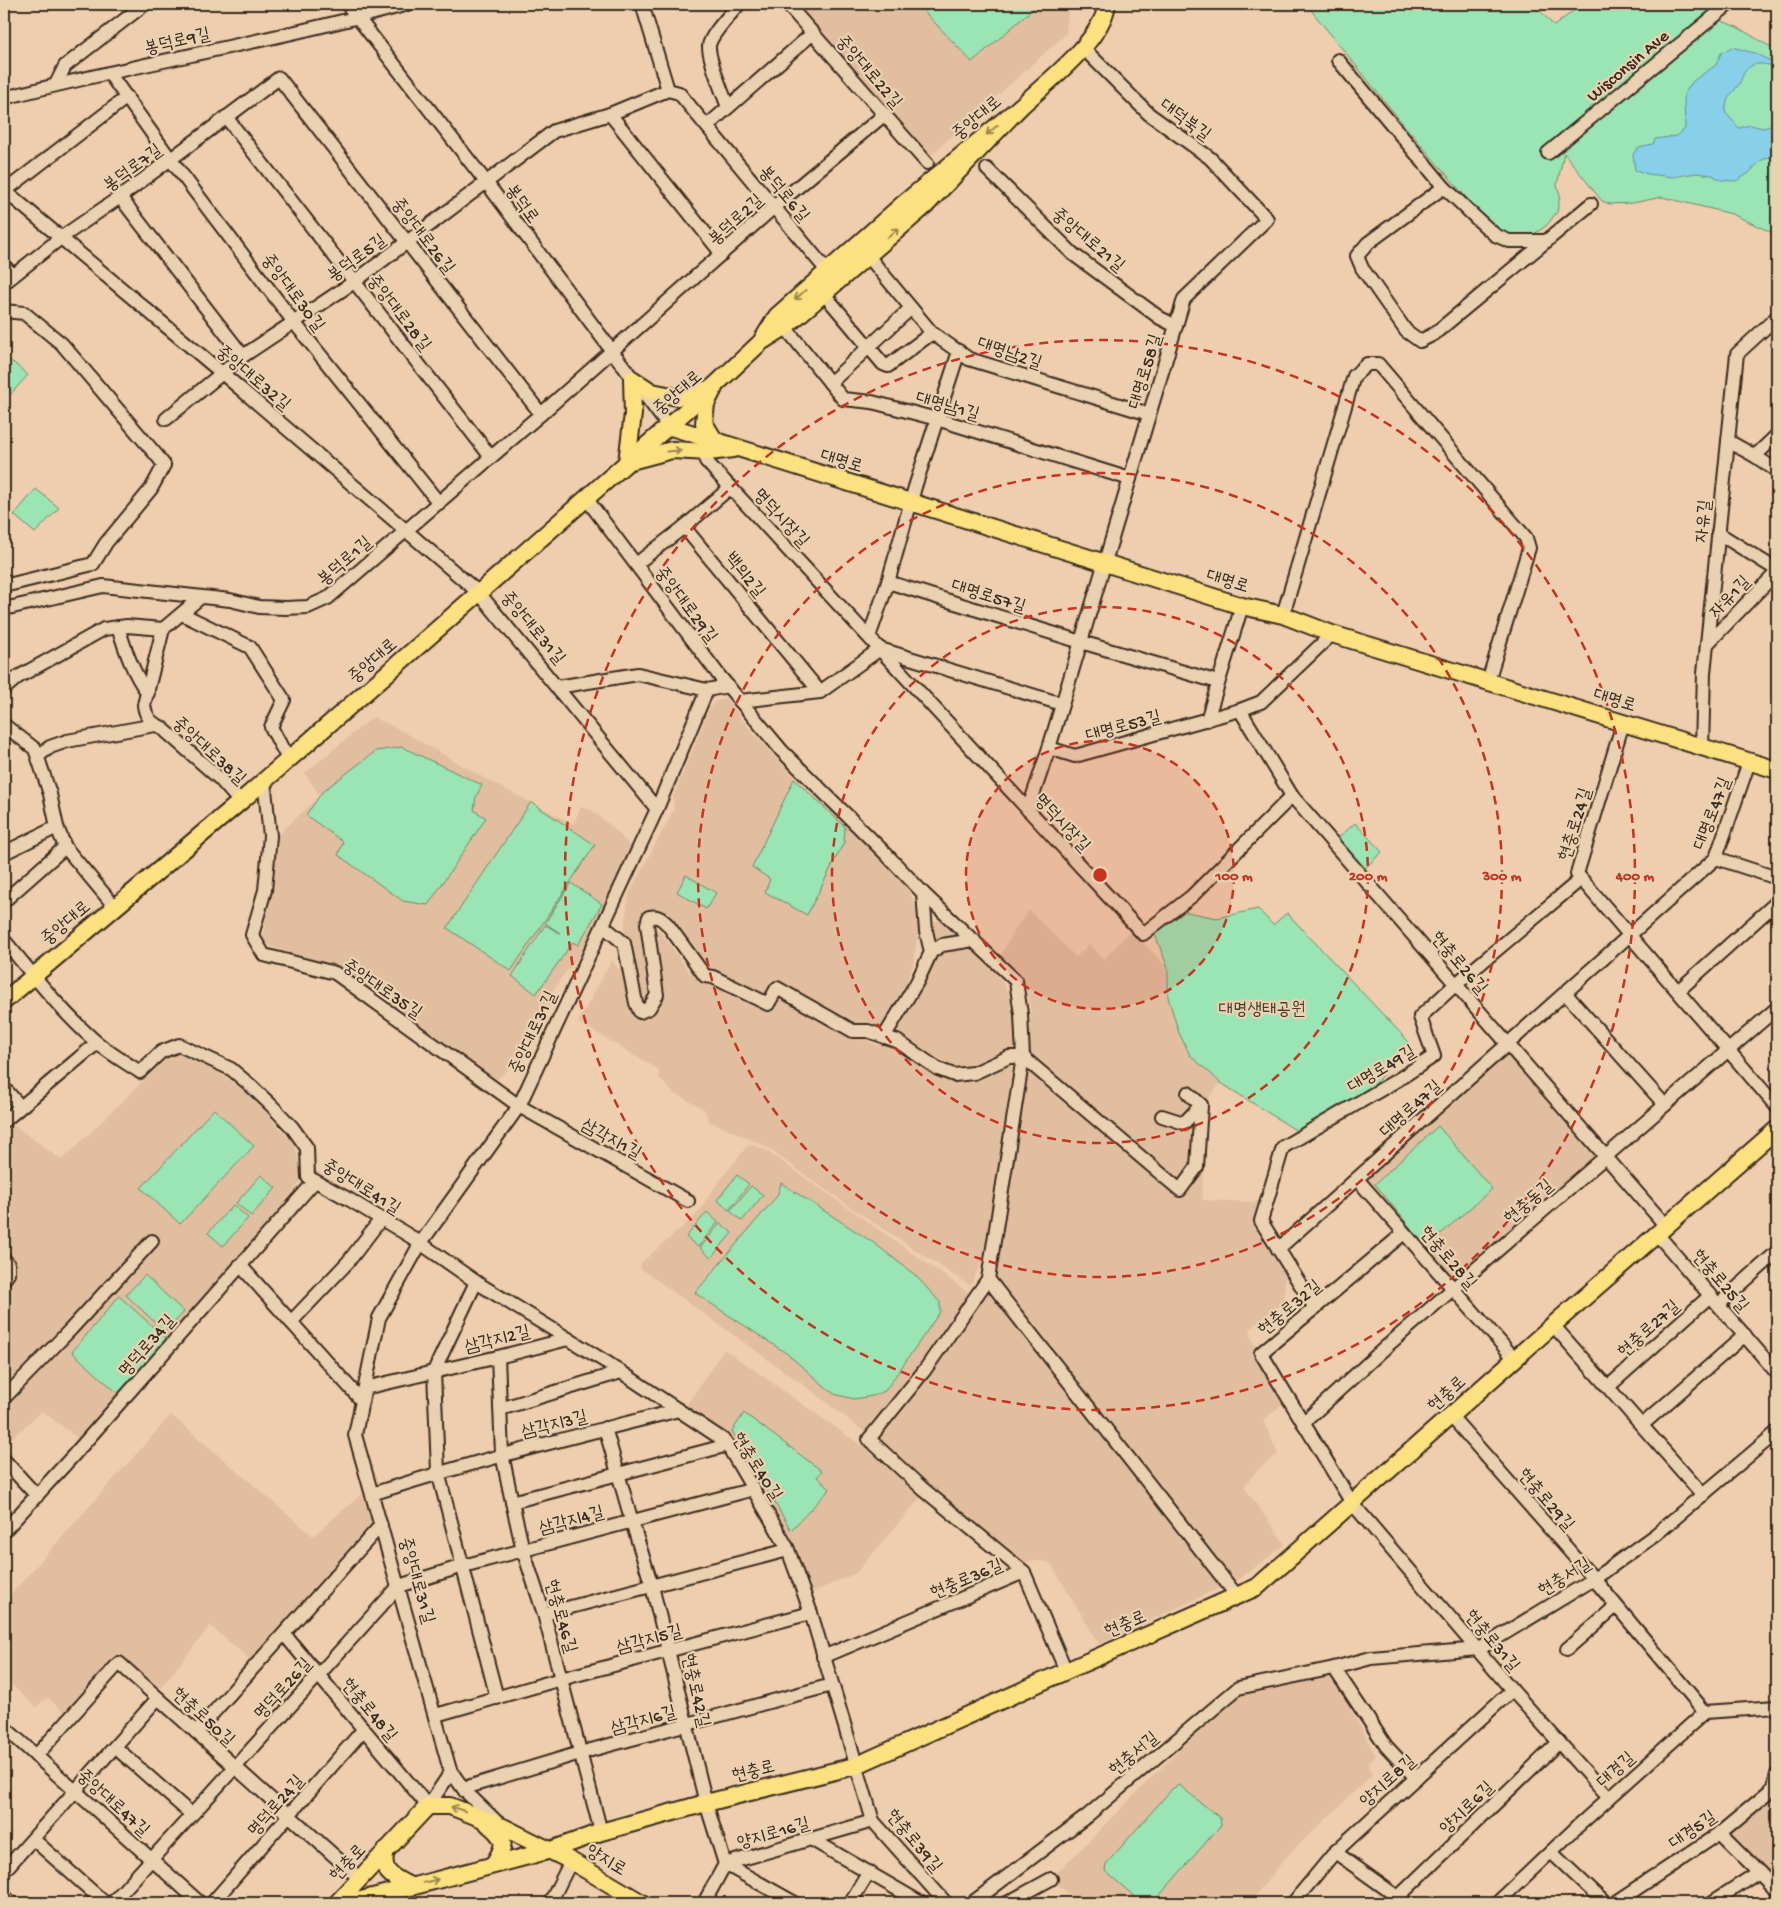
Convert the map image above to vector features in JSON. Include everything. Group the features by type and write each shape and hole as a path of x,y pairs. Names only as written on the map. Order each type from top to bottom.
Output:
{"main road":[{"name":"중앙대로","path":"4,1001 240,802 714,387 761,342 785,327 824,294 832,277 902,205 1020,107 1084,48 1098,28 1106,12 1107,4"},
{"name":"중앙대로","path":"761,342 777,316 832,277 868,256 925,206 1020,107"},
{"path":"632,379 652,392 677,398 714,387"},
{"path":"632,379 633,414 627,462 672,450 710,446"},
{"path":"710,446 704,423 706,404 714,387"},
{"path":"668,426 710,446"},
{"name":"대명로","path":"710,446 738,448 1242,606 1283,615 1332,634 1777,770"},
{"name":"현충로","path":"351,1903 551,1850 601,1832 706,1803 857,1765 1257,1587 1514,1358 1777,1129"},
{"name":"현충로","path":"337,1903 428,1806"},
{"name":"중앙대로31길","path":"428,1806 450,1806 503,1827 551,1850"},
{"path":"484,1820 500,1834 503,1842 502,1850 493,1865"},
{"path":"386,1850 383,1859 389,1874 410,1886"},
{"name":"양지로","path":"551,1850 642,1903"}],"street":[{"path":"56,84 65,66 145,4"},
{"name":"봉덕로","path":"347,4 486,182 610,351 668,426"},
{"name":"봉덕로9길","path":"4,98 56,84 358,18 408,4"},
{"path":"486,182 554,131 610,114 668,90 642,4"},
{"path":"728,107 709,46 713,36 739,4"},
{"name":"중앙대로22길","path":"787,4 927,163"},
{"name":"Wisconsin Ave","path":"1548,153 1729,4"},
{"path":"706,126 813,32"},
{"name":"대덕북길","path":"1084,48 1149,114 1210,158 1267,219"},
{"path":"1338,60 1444,187 1475,217 1496,235 1509,241 1546,241"},
{"name":"중앙대로30길","path":"109,73 171,160 293,321 438,503"},
{"name":"봉덕로7길","path":"9,279 62,237 171,160 279,78"},
{"name":"중앙대로26길","path":"279,78 541,414"},
{"name":"봉덕로6길","path":"668,90 679,93 832,277"},
{"path":"5,191 127,97"},
{"path":"610,114 722,254"},
{"name":"봉덕로2길","path":"610,351 774,207 885,114"},
{"name":"중앙대로28길","path":"226,117 491,457"},
{"name":"중앙대로21길","path":"988,169 1073,254 1160,318 1176,326"},
{"name":"봉덕로5길","path":"166,419 243,356 354,282 486,182"},
{"path":"1444,187 1368,243 1357,256 1362,268 1406,331 1420,341 1434,334 1591,204"},
{"name":"중앙대로32길","path":"5,191 62,237 479,593"},
{"path":"120,197 243,356"},
{"name":"대명로58길","path":"1105,563 1184,299 1267,219"},
{"name":"대명남2길","path":"868,256 932,333 969,359 1149,414"},
{"path":"4,266 9,279"},
{"path":"824,294 883,364 888,366 932,333"},
{"path":"830,383 912,308"},
{"path":"4,311 24,313 62,344 164,465 151,489 106,543 93,564 8,585 4,580"},
{"name":"자유길","path":"1702,747 1704,673 1737,354 1777,317"},
{"name":"대명남1길","path":"785,327 842,399 872,402 937,419 1130,480"},
{"name":"봉덕로1길","path":"4,608 103,586 230,600 259,607 308,607 328,598 541,414 610,351"},
{"path":"869,637 888,582 911,502 959,351"},
{"path":"1283,615 1354,376 1367,364 1378,364 1526,538 1529,548 1488,682"},
{"path":"1755,456 1777,435"},
{"path":"1728,441 1777,471"},
{"name":"명덕시장길","path":"710,446 706,461 1143,934 1192,896 1292,796"},
{"name":"명덕시장길","path":"684,526 731,487"},
{"name":"중앙대로29길","path":"586,498 728,686 782,751 1016,982 1022,1014 1023,1057 988,1279"},
{"path":"636,564 684,526"},
{"name":"백의2길","path":"684,526 820,692"},
{"path":"1718,533 1777,571"},
{"path":"1028,810 1049,748 1105,563"},
{"name":"자유1길","path":"1707,644 1777,571"},
{"name":"대명로57길","path":"888,582 1218,682"},
{"name":"중앙대로31길","path":"479,593 656,810 519,1106 420,1244 379,1318 355,1435 436,1715 450,1770 465,1791 503,1827"},
{"path":"4,688 11,682 104,629 118,626 163,629 200,597"},
{"path":"1207,720 1242,606"},
{"path":"182,614 250,647 284,700 271,727 288,759"},
{"path":"118,626 140,683 148,693"},
{"name":"중앙대로38길","path":"155,725 145,712 144,705 163,629"},
{"name":"대명로53길","path":"1049,748 1075,756 1207,720 1261,702 1332,634"},
{"path":"740,701 820,692 880,649 1062,704"},
{"name":"중앙대로31길","path":"557,687 638,674 707,690 728,686"},
{"path":"656,810 707,690"},
{"name":"현충로26길","path":"1240,710 1292,796 1606,1157 1661,1230"},
{"name":"현충로24길","path":"1623,723 1577,874 1777,1107"},
{"path":"4,725 35,749 50,794 57,826 66,847 115,906"},
{"name":"중앙대로38길","path":"38,756 50,747 67,741 155,725 161,727 220,779 240,802"},
{"name":"대명로47길","path":"1278,1249 1716,858 1749,762"},
{"name":"중앙대로35길","path":"264,780 270,836 265,890 252,935 264,954 335,973 519,1106"},
{"path":"4,853 57,826"},
{"path":"4,901 66,847"},
{"path":"1716,858 1777,878"},
{"name":"대명로49길","path":"1315,1308 1261,1222 1283,1146 1399,1079 1434,1056 1420,1017 1456,984 1582,878"},
{"path":"923,892 926,931 931,952"},
{"path":"1678,991 1777,902"},
{"path":"603,926 624,943 636,1003 640,1012 648,1008 656,996 647,924 649,917 654,916 662,918 668,925 705,976 713,977 768,1004 777,988 853,1032 868,1031 897,1041 938,1069 954,1075 974,1073 1009,1057 1023,1057 1180,1190 1197,1168 1201,1105"},
{"name":"중앙대로41길","path":"4,940 33,975 96,1043 140,1072 161,1052 179,1045 231,1070 250,1085 292,1127 307,1148 308,1178 327,1187 420,1244"},
{"path":"884,1036 917,982 931,952 942,945 974,940"},
{"path":"1565,993 1665,1105"},
{"name":"현충동길","path":"1303,1423 1453,1289 1777,1008"},
{"path":"4,1121 96,1043"},
{"path":"4,1088 20,1106"},
{"path":"1188,1093 1201,1105"},
{"path":"1162,1116 1184,1123 1201,1105"},
{"name":"삼각지1길","path":"519,1106 688,1201"},
{"name":"현충로28길","path":"1357,1179 1514,1358"},
{"name":"명덕로34길","path":"4,1531 314,1182"},
{"path":"291,1322 348,1262 381,1219"},
{"name":"현충로25길","path":"1661,1230 1715,1300 1745,1335 1773,1358 1777,1373"},
{"name":"현충로32길","path":"1352,1503 1262,1354 1404,1233"},
{"path":"4,1393 6,1396 13,1389 152,1242"},
{"name":"현충로40길","path":"420,1244 476,1282 621,1372 725,1441 788,1550 811,1613 857,1765"},
{"name":"현충로27길","path":"1608,1387 1777,1252"},
{"path":"4,1259 8,1264 8,1274 4,1280"},
{"path":"240,1265 362,1401"},
{"path":"1024,1572 923,1489 869,1439 924,1371 988,1279 1237,1596"},
{"name":"삼각지2길","path":"434,1371 476,1282"},
{"path":"1553,1324 1703,1495"},
{"path":"1642,1426 1745,1335"},
{"name":"삼각지2길","path":"365,1388 568,1339"},
{"name":"현충로46길","path":"498,1357 502,1454 512,1502 524,1550 544,1614 601,1832"},
{"path":"434,1371 438,1472 497,1698"},
{"path":"500,1409 621,1372"},
{"name":"삼각지3길","path":"372,1494 438,1472 502,1454 679,1410"},
{"name":"현충로29길","path":"1450,1415 1594,1579 1705,1712"},
{"name":"현충로42길","path":"605,1428 652,1586 706,1803 725,1864"},
{"name":"현충서길","path":"972,1903 1087,1816 1238,1688 1334,1668 1371,1658 1479,1649 1594,1579 1655,1534 1777,1432"},
{"path":"512,1502 728,1445"},
{"path":"4,1460 37,1496"},
{"name":"삼각지4길","path":"399,1586 463,1566 754,1489"},
{"name":"현충로31길","path":"1352,1503 1479,1649 1512,1690 1609,1798"},
{"path":"196,1732 381,1525"},
{"path":"544,1614 788,1550"},
{"name":"현충로36길","path":"824,1657 1024,1572 1066,1671"},
{"name":"명덕로26길","path":"112,1903 399,1586"},
{"path":"1567,1649 1616,1606"},
{"name":"삼각지5길","path":"436,1715 561,1679 811,1613"},
{"name":"현충로48길","path":"284,1634 428,1806"},
{"name":"현충로50길","path":"36,1756 119,1663 359,1878"},
{"path":"1334,1668 1386,1746 1416,1778"},
{"name":"삼각지6길","path":"465,1791 471,1786 580,1753 832,1685"},
{"name":"양지로8길","path":"1293,1903 1334,1852 1512,1690"},
{"path":"4,1871 158,1698"},
{"path":"1705,1712 1777,1707"},
{"name":"대경길","path":"1497,1903 1609,1798 1705,1712"},
{"name":"중앙대로47길","path":"4,1727 200,1903"},
{"name":"명덕로24길","path":"212,1903 364,1729"},
{"name":"양지로6길","path":"1334,1852 1398,1901 1559,1742"},
{"path":"115,1747 191,1814"},
{"name":"현충로39길","path":"857,1765 873,1822 946,1903"},
{"path":"428,1806 447,1778 450,1770"},
{"name":"대경5길","path":"1615,1903 1720,1832 1774,1788 1777,1774"},
{"name":"양지로16길","path":"704,1903 725,1864 873,1822"},
{"path":"1720,1832 1777,1890"},
{"path":"33,1839 105,1903"},
{"path":"812,1839 922,1903"},
{"path":"1551,1852 1605,1903"},
{"path":"550,1903 572,1861"},
{"path":"725,1864 795,1903"},
{"path":"850,1903 869,1872"},
{"path":"1717,1902 1759,1872"},
{"path":"1007,1903 1051,1879"},
{"path":"4,1896 12,1903"}],"shaded area":[{"path":"796,4 1069,4 1066,34 931,155"},
{"path":"726,698 752,732 790,772 899,875 909,888 920,921 913,964 902,997 883,1034 854,1030 772,985 765,1001 710,975 662,915 643,919 639,928 649,967 650,931 659,930 690,973 714,980 766,1011 778,995 876,1045 886,1039 922,978 929,926 933,923 939,920 948,925 987,962 1001,980 1009,995 1014,1009 1018,1045 1014,1061 1008,1114 988,1239 981,1263 970,1286 849,1206 763,1145 709,1121 704,1109 673,1093 660,1079 658,1069 578,1022 612,960 618,969 633,968 624,930 629,894 674,809 673,797 708,712 714,702"},
{"path":"373,717 402,731 493,783 573,824 581,807 591,810 610,825 634,850 589,945 548,997 549,1006 505,1072 497,1079 330,968 262,943 278,835 320,796 305,773"},
{"path":"1029,910 1076,957 1089,944 1104,959 1131,930 1168,968 1168,997 1179,1033 1190,1055 1221,1083 1209,1097 1202,1200 1259,1202 1255,1220 1285,1270 1284,1302 1250,1329 1252,1340 1285,1402 1263,1421 1278,1454 1258,1469 1244,1487 1285,1544 1241,1578 1099,1644 1050,1563 1030,1561 1025,1565 904,1463 812,1391 640,1268 641,1263 697,1214 714,1188 749,1144 764,1149 969,1293 985,1293 995,1270 1000,1249 1028,1046 1031,1011 1025,984 1000,956 1017,926"},
{"path":"1508,1050 1601,1156 1454,1283 1365,1181"},
{"path":"176,1053 193,1058 248,1092 295,1145 300,1169 300,1183 171,1343 84,1443 42,1411 4,1445 4,1131 12,1124 62,1160 168,1057"},
{"path":"724,1349 923,1489 922,1496 856,1573 804,1596 788,1550 725,1441 682,1412"},
{"path":"171,1415 313,1536 362,1494 374,1527 254,1662 210,1626 161,1688 120,1654 66,1714 47,1697 36,1707 4,1678 4,1602"},
{"path":"1329,1673 1335,1679 1376,1756 1368,1763 1373,1774 1288,1855 1249,1903 1079,1903 1051,1879 1238,1690"},
{"path":"1777,1794 1777,1882 1729,1835 1730,1830"}],"green space":[{"path":"917,4 1039,4 972,62"},
{"path":"1306,4 1534,4 1554,26 1582,4 1719,4 1707,15 1737,27 1777,49 1777,235 1732,214 1662,197 1633,203 1610,204 1602,201 1564,153 1557,185 1560,196 1557,212 1546,226 1531,236 1511,237 1494,230 1404,125"},
{"path":"4,358 14,363 28,375 8,397 4,393"},
{"path":"36,489 59,508 35,533 14,515"},
{"path":"402,747 482,785 476,797 474,810 486,818 428,905 403,901 338,855 343,842 306,815 323,791 376,751"},
{"path":"794,779 845,827 844,842 807,915 765,892 770,879 752,867"},
{"path":"531,802 595,845 511,971 447,928"},
{"path":"1355,823 1382,852 1362,871 1336,840"},
{"path":"686,875 716,893 706,909 677,892"},
{"path":"571,883 602,904 578,945 573,942 536,994 512,976 545,925 560,933 545,923"},
{"name":"대명생태공원","path":"1258,909 1273,925 1287,913 1408,1041 1373,1087 1297,1131 1221,1083 1190,1055 1179,1033 1168,997 1168,968 1154,932 1182,911 1217,918"},
{"path":"214,1109 254,1146 180,1224 141,1188"},
{"path":"1438,1126 1492,1189 1426,1247 1375,1184"},
{"path":"261,1175 276,1188 251,1216 236,1203"},
{"path":"737,1175 749,1184 729,1210 717,1200"},
{"path":"781,1183 874,1243 915,1275 940,1302 940,1312 885,1391 873,1396 854,1399 834,1394 786,1353 695,1293 777,1196"},
{"path":"751,1186 763,1195 742,1221 730,1211"},
{"path":"233,1205 248,1218 223,1246 208,1233"},
{"path":"707,1212 718,1222 698,1247 686,1237"},
{"path":"720,1223 732,1233 711,1258 700,1248"},
{"path":"145,1275 184,1312 165,1332 126,1295"},
{"path":"119,1296 171,1343 123,1398 72,1352"},
{"path":"744,1413 822,1471 817,1477 830,1489 791,1530 732,1431"},
{"path":"1179,1785 1220,1818 1221,1825 1153,1903 1142,1903 1105,1871 1106,1864 1172,1789"}],"water":[{"path":"1732,47 1754,53 1777,64 1775,67 1758,64 1750,66 1728,99 1725,112 1739,128 1751,125 1762,128 1777,125 1777,154 1760,161 1749,173 1736,181 1721,180 1712,175 1696,173 1673,177 1648,174 1635,170 1633,154 1639,147 1653,144 1655,139 1676,136 1685,129 1684,94 1693,81 1716,65 1721,53"}]}
